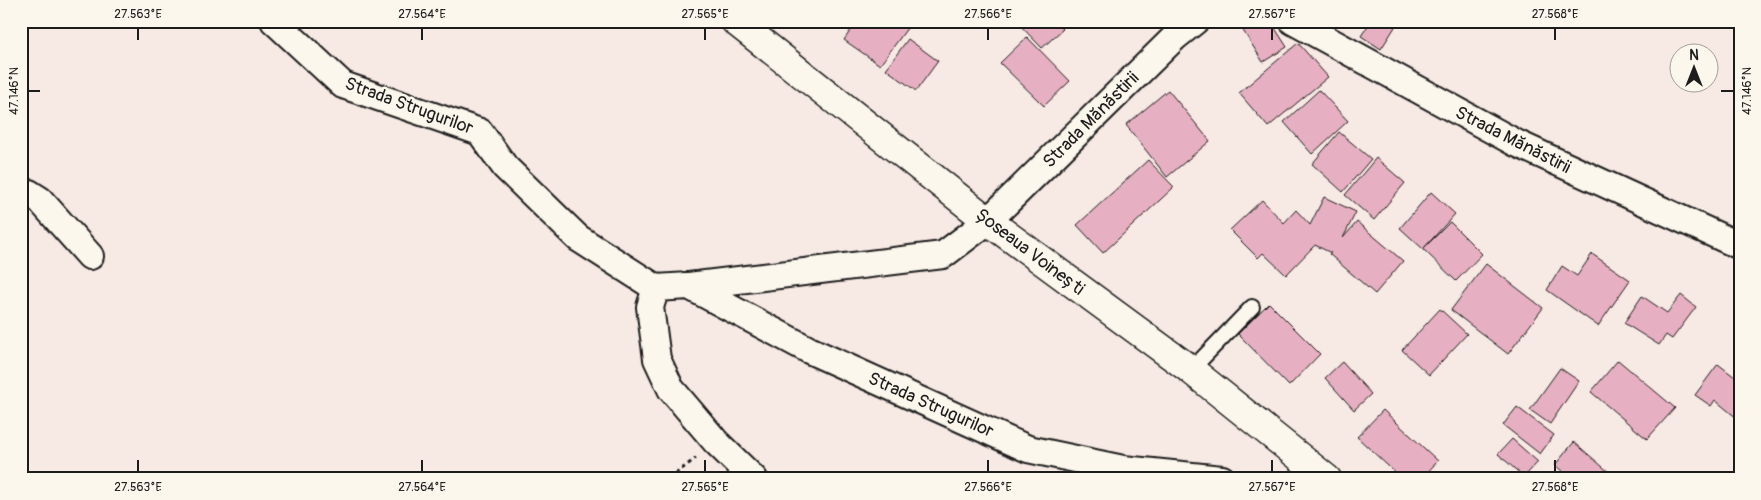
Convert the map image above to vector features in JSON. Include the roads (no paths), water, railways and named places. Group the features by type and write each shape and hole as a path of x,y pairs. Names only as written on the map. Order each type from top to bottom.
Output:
{"main road":[{"name":"Șoseaua Voinești","path":"735,21 988,222 1191,370 1328,479"}],"street":[{"name":"Strada Strugurilor","path":"274,21 343,85 480,132 505,168 578,238 656,288"},
{"name":"Strada Mănăstirii","path":"689,286 943,255 988,222 1175,37 1195,21"},
{"name":"Strada Mănăstirii","path":"1293,21 1516,143 1740,246"},
{"path":"21,192 29,193 40,200 90,256"},
{"name":"Strada Strugurilor","path":"689,286 809,350 1028,449 1123,469 1222,479"},
{"path":"689,286 656,288 650,307 657,358 671,389 716,442 754,479"}],"lane":[{"path":"1191,370 1252,307"}]}
